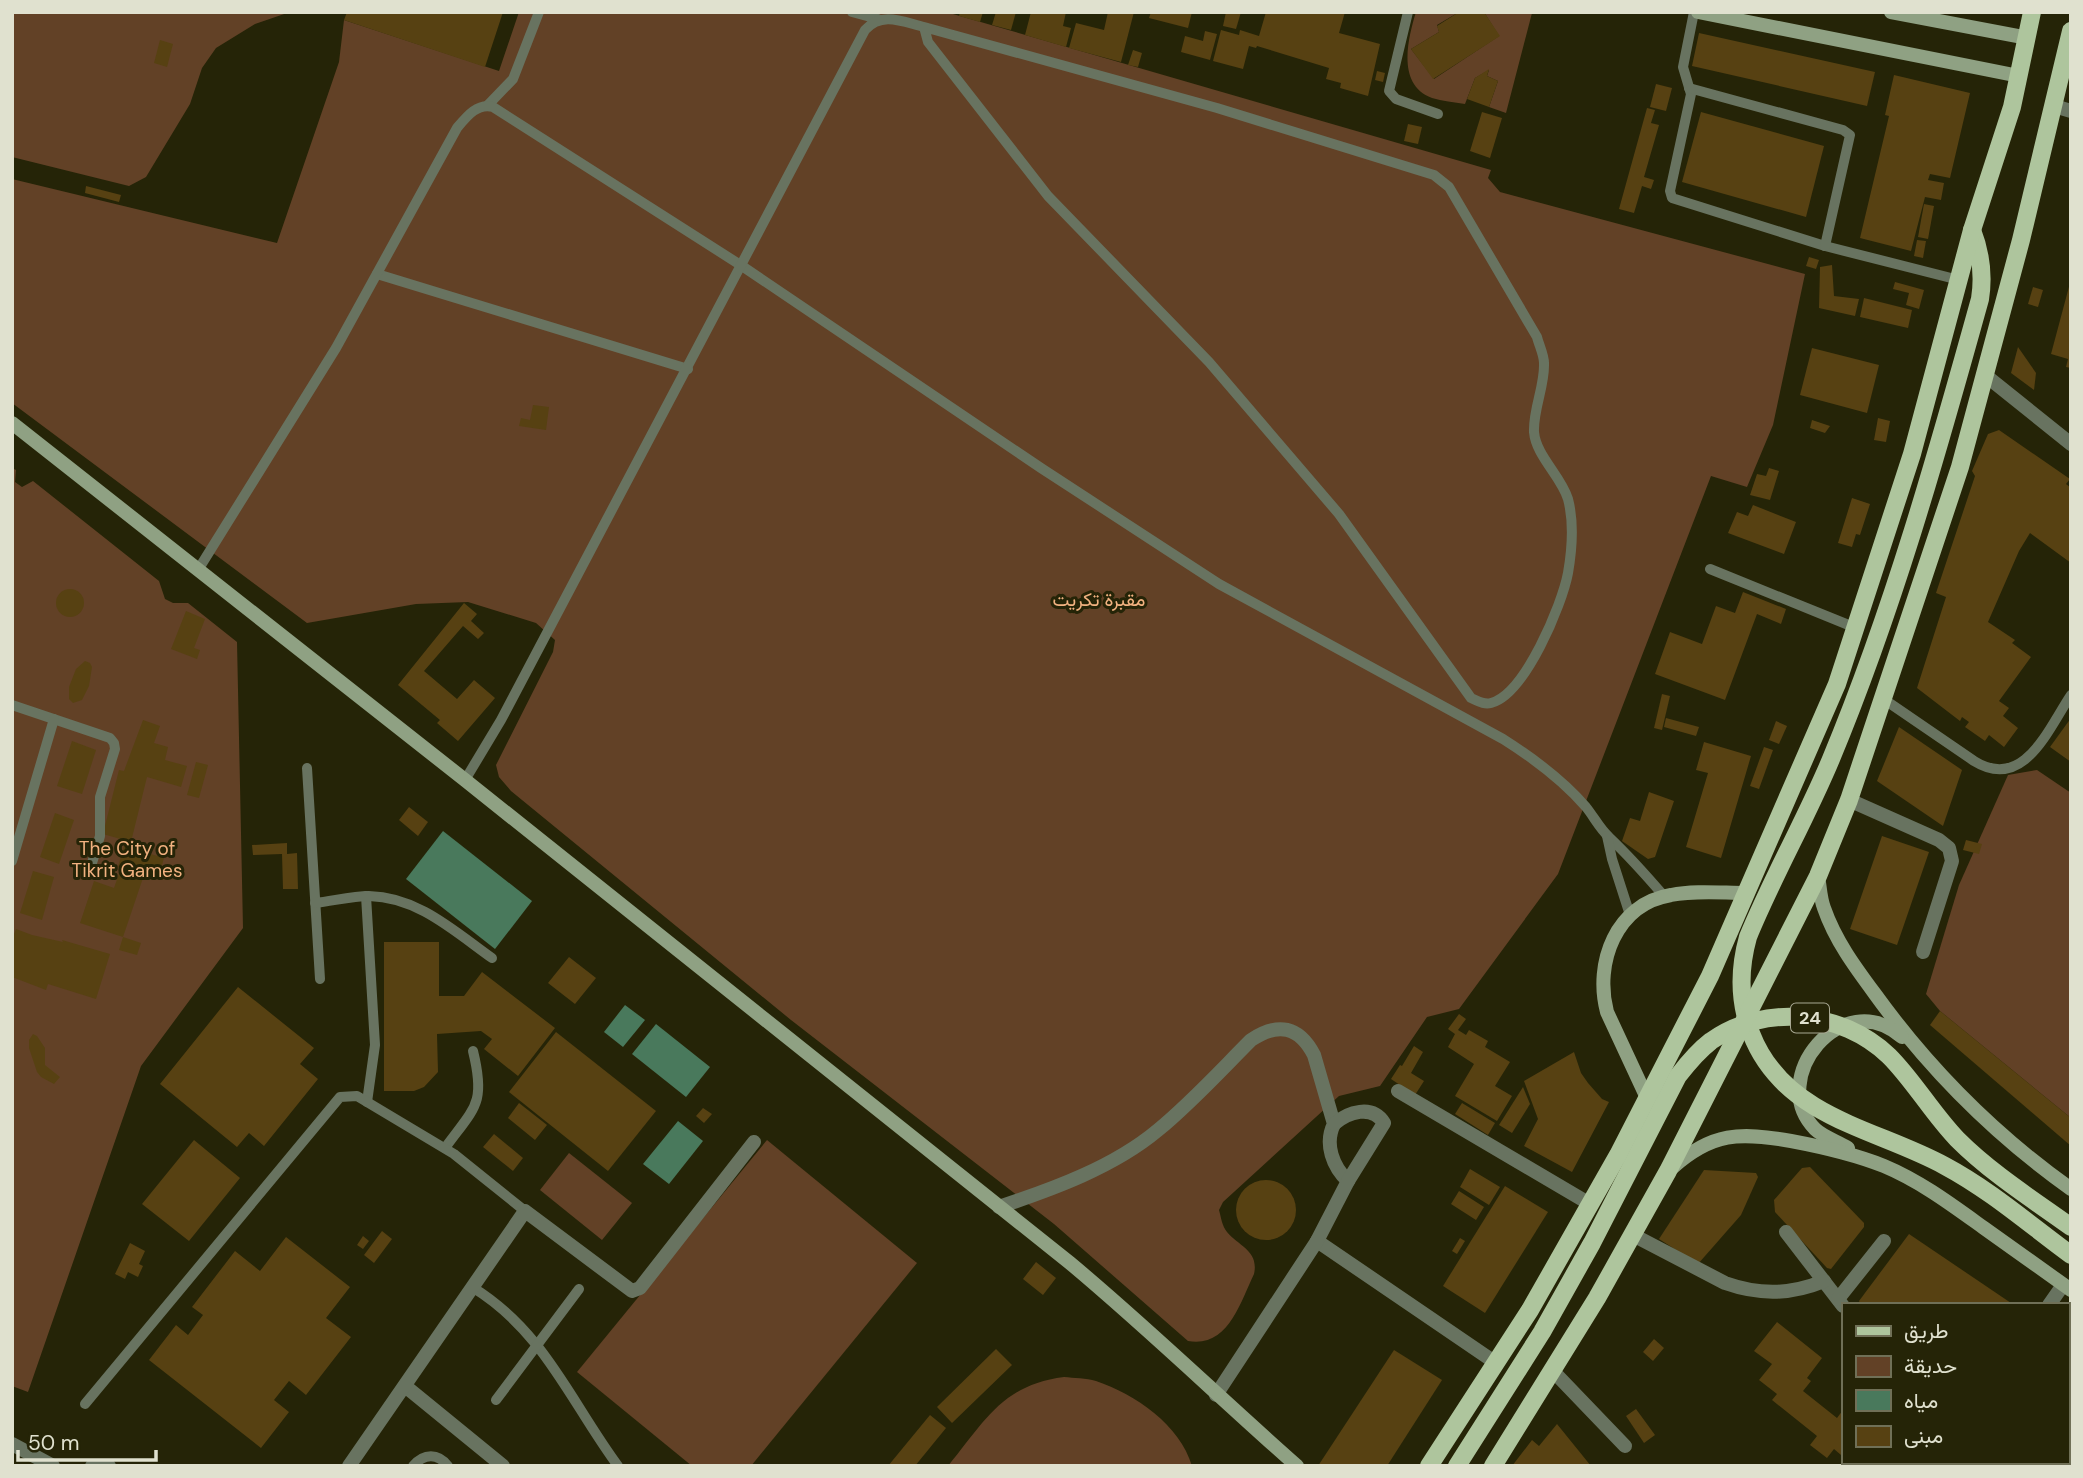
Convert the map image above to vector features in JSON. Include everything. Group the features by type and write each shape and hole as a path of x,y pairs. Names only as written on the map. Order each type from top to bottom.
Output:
{"main road":[{"path":"1429,1466 1530,1310 1647,1098 1710,976 1837,684 1912,454 1972,230 2012,107 2032,12"},
{"path":"1493,1466 1553,1371 1668,1171 1818,876 1849,800 1943,523 2062,108 2071,32"},
{"path":"1972,230 1981,257 1980,299 1936,460 1832,757 1755,920 1743,954 1741,990 1743,1009 1752,1038 1784,1083 1814,1106 1947,1167 1978,1186 2071,1255"},
{"name":"24","path":"1457,1466 1542,1332 1592,1243 1678,1076 1693,1057 1732,1029 1758,1020 1786,1016 1814,1018 1841,1026 1867,1039 1889,1056 1957,1139 1987,1166 2071,1227"}],"street":[{"path":"1696,12 2019,76"},
{"path":"1891,12 2028,38"},
{"path":"1985,375 2071,444"},
{"path":"12,423 465,780 1120,1304 1216,1395 1297,1466"},
{"path":"1849,800 1939,840 1949,848 1952,861 1923,952"},
{"path":"1818,876 1823,905 1835,935 1886,1010 1926,1059"},
{"path":"1647,1098 1607,1012 1603,997 1602,982 1607,952 1616,933 1630,915 1664,896 1747,893"},
{"path":"2051,1303 2067,1288 1946,1200 1815,1130 1799,1102 1800,1077 1809,1055 1825,1036 1845,1023 1874,1021 1899,1034 1984,1119 2071,1189"},
{"path":"999,1206 1073,1178 1130,1150 1157,1131 1251,1040 1261,1033 1275,1029 1295,1033 1309,1045 1317,1063 1334,1124"},
{"path":"1398,1091 1590,1203"},
{"path":"1216,1395 1317,1241 1348,1181 1384,1123 1375,1114 1366,1111 1353,1113 1334,1124 1329,1135 1332,1157 1338,1171 1348,1181"},
{"path":"1668,1171 1688,1154 1712,1140 1732,1136 1776,1138 1819,1146 1885,1167"},
{"path":"349,1466 525,1211 632,1291 640,1288 754,1142"},
{"path":"1786,1232 1840,1303 1884,1241"},
{"path":"1633,1235 1741,1289 1791,1292 1824,1281"},
{"path":"1317,1241 1496,1363"},
{"path":"1553,1371 1625,1446"},
{"path":"405,1386 503,1466"},
{"path":"12,1444 53,1466"},
{"path":"92,1466 109,1466"}],"lane":[{"path":"487,106 513,79 539,12"},
{"path":"852,12 924,27 1230,112 1434,175 1448,187 1537,337 1544,363 1535,438 1567,498 1572,539 1568,575 1557,613 1537,654 1503,696 1493,703 1484,704 1471,698 1339,514 1218,372 1048,196 928,42 924,27"},
{"path":"1408,12 1389,91 1396,99 1438,114"},
{"path":"1696,12 1683,67 1690,94 1670,191 1672,198 1825,246 1959,280"},
{"path":"465,780 501,720 865,30 878,19"},
{"path":"1689,88 1843,130 1850,135 1825,246"},
{"path":"198,570 336,348 457,128 474,110 493,107 742,266 1041,468 1219,584 1475,723 1533,758 1561,781 1586,807 1607,836 1625,851 1664,896"},
{"path":"377,274 688,369"},
{"path":"1710,569 1856,628"},
{"path":"1882,698 1984,768 2007,770 2027,759 2071,695"},
{"path":"1475,723 1484,704"},
{"path":"12,705 110,738 115,745 100,797 100,836 92,863"},
{"path":"12,861 54,719"},
{"path":"307,768 320,979"},
{"path":"1607,836 1630,915"},
{"path":"315,903 366,896 392,898 417,906 492,958"},
{"path":"366,896 375,1045 367,1101"},
{"path":"445,1148 478,1101 479,1079 473,1051"},
{"path":"85,1404 340,1097 358,1096 445,1148 525,1211"},
{"path":"472,1287 509,1314 538,1344 618,1466"},
{"path":"496,1399 579,1289"},
{"path":"413,1466 422,1458 432,1456 443,1460 448,1466"}],"green space":[{"path":"14,12 290,12 255,24 216,48 202,68 190,104 146,177 129,186 12,157"},
{"name":"مقبرة تكريت","path":"519,12 946,12 1491,170 1488,178 1500,192 1805,274 1773,425 1747,487 1711,476 1558,874 1459,1009 1427,1017 1380,1086 1339,1096 1223,1202 1219,1210 1224,1227 1251,1255 1255,1266 1238,1310 1223,1331 1213,1338 1188,1341 1054,1224 791,1020 511,791 499,777 496,765 553,652 555,640 536,623 468,602 416,604 307,623 12,403 12,179 277,243 339,62 344,20 499,71"},
{"path":"1416,12 1459,12 1437,25 1439,32 1411,49 1434,79 1499,36 1484,12 1532,13 1506,113 1489,107 1498,81 1487,76 1489,70 1475,78 1465,104 1432,98 1421,92 1413,83 1408,60 1410,35"},
{"name":"The City of Tikrit Games","path":"12,468 16,470 15,482 22,487 33,481 159,581 165,599 173,603 188,603 237,642 243,928 141,1066 28,1392 12,1386"},
{"path":"2037,770 2071,793 2071,1118 1940,1011 1926,994 1959,885 2008,775"},
{"path":"767,1140 917,1263 751,1466 692,1466 577,1372"},
{"path":"569,1153 632,1203 602,1240 540,1190"},
{"path":"1064,1377 1096,1381 1140,1403 1154,1413 1177,1437 1192,1466 948,1466 985,1420 1010,1397 1043,1381"}],"water":[{"path":"443,831 532,901 495,949 406,879"},
{"path":"625,1005 645,1020 623,1047 604,1032"},
{"path":"656,1024 710,1067 686,1097 632,1054"},
{"path":"678,1121 703,1141 669,1184 643,1164"}],"building":[{"path":"347,12 503,12 485,67 344,20"},
{"path":"960,12 983,12 980,22 959,16"},
{"path":"996,12 1016,12 1011,30 992,25"},
{"path":"1031,12 1066,12 1063,26 1071,28 1066,47 1025,35"},
{"path":"1108,12 1134,12 1121,62 1069,48 1076,23 1104,30"},
{"path":"1151,12 1192,12 1188,28 1149,18"},
{"path":"1226,12 1241,12 1236,29 1223,26"},
{"path":"1266,12 1345,12 1339,33 1380,44 1368,96 1340,88 1341,83 1326,79 1329,68 1257,46 1249,46 1243,69 1213,61 1221,30 1239,35 1240,30 1259,36"},
{"path":"1459,12 1484,12 1500,36 1433,79 1411,49 1439,32 1437,26"},
{"path":"1205,31 1217,34 1210,60 1181,52 1185,36 1203,41"},
{"path":"1699,33 1875,72 1867,106 1692,66"},
{"path":"160,40 173,44 167,67 154,63"},
{"path":"1133,50 1142,53 1138,67 1128,65"},
{"path":"1489,69 1487,76 1498,81 1489,107 1467,99 1475,78"},
{"path":"1377,71 1385,73 1383,82 1375,80"},
{"path":"1894,75 1970,93 1950,178 1930,174 1928,180 1944,183 1941,200 1925,197 1911,251 1860,238 1889,116 1885,115"},
{"path":"1656,84 1672,88 1666,111 1650,107"},
{"path":"1647,108 1655,110 1651,123 1659,125 1644,177 1654,180 1651,189 1642,186 1634,213 1619,209"},
{"path":"1482,112 1502,118 1490,158 1470,151"},
{"path":"1701,112 1824,146 1806,217 1682,182"},
{"path":"1408,124 1422,127 1418,144 1404,141"},
{"path":"86,186 121,195 119,202 85,193"},
{"path":"1924,204 1934,206 1928,239 1918,237"},
{"path":"1917,240 1926,241 1923,258 1914,256"},
{"path":"1809,257 1819,260 1816,269 1806,266"},
{"path":"1832,265 1834,296 1859,299 1855,316 1819,308 1820,267"},
{"path":"1895,282 1924,290 1919,309 1906,305 1909,293 1893,289"},
{"path":"2070,283 2071,368 2066,367 2068,359 2051,354"},
{"path":"2033,287 2043,290 2038,307 2028,304"},
{"path":"1864,298 1912,310 1908,328 1860,317"},
{"path":"2018,347 2036,373 2034,390 2011,373"},
{"path":"1812,348 1879,365 1867,413 1800,395"},
{"path":"533,405 549,407 546,430 519,426 521,418 530,420"},
{"path":"1878,418 1890,421 1886,442 1874,440"},
{"path":"1812,420 1830,426 1825,433 1810,428"},
{"path":"1999,430 2070,479 2066,484 2071,488 2071,563 2030,533 2019,551 1988,622 2015,640 2012,643 2031,657 1999,701 2009,708 2003,716 2018,728 2004,747 1989,735 1985,741 1965,727 1969,722 1962,717 1960,721 1917,688 1946,597 1936,593 1975,476 1972,471 1988,434"},
{"path":"1769,468 1779,471 1770,500 1750,495 1757,474 1766,476"},
{"path":"1852,498 1870,504 1860,535 1856,534 1852,547 1838,543"},
{"path":"1753,505 1796,522 1784,554 1728,533 1737,512 1748,516"},
{"path":"70,589 80,593 84,603 80,613 70,617 60,613 56,603 60,593"},
{"path":"1743,592 1786,609 1781,624 1757,614 1725,700 1655,674 1670,632 1702,644 1716,606 1735,613"},
{"path":"464,603 477,614 471,621 484,633 478,639 463,626 424,671 457,699 474,680 495,698 458,741 437,723 440,720 398,685"},
{"path":"186,611 205,619 194,648 200,650 197,659 171,649"},
{"path":"85,661 92,667 89,686 82,700 73,703 69,699 69,687 76,669"},
{"path":"1662,694 1670,696 1662,730 1654,728"},
{"path":"1666,718 1699,727 1696,736 1664,727"},
{"path":"2071,718 2071,762 2050,747"},
{"path":"143,720 160,726 154,743 168,747 165,760 187,766 181,787 147,777 131,842 103,834 119,770 124,771"},
{"path":"1776,721 1787,726 1779,744 1769,740"},
{"path":"1899,727 1962,770 1943,826 1877,781"},
{"path":"72,741 96,750 82,794 57,786"},
{"path":"1704,742 1751,756 1721,858 1686,847 1708,773 1696,770"},
{"path":"1764,747 1773,750 1759,789 1750,786"},
{"path":"196,762 208,765 199,798 187,795"},
{"path":"1649,792 1674,801 1655,857 1648,859 1622,841 1630,818 1640,821"},
{"path":"409,807 428,822 418,836 399,820"},
{"path":"55,813 74,820 59,864 40,857"},
{"path":"1882,836 1929,852 1897,945 1850,929"},
{"path":"1966,840 1982,844 1979,854 1963,850"},
{"path":"287,843 287,854 297,853 298,889 283,889 282,854 253,855 252,845"},
{"path":"124,846 164,858 158,879 144,875 123,937 80,923 94,881 114,888 121,868 118,867"},
{"path":"33,871 54,877 42,920 20,913"},
{"path":"16,929 110,954 96,999 48,984 46,990 12,977 12,939"},
{"path":"123,937 141,943 137,955 119,950"},
{"path":"384,942 439,942 439,996 464,996 482,972 555,1028 518,1076 484,1049 492,1039 481,1031 437,1034 438,1072 424,1087 414,1091 384,1091"},
{"path":"569,957 596,978 575,1004 548,983"},
{"path":"238,987 314,1048 300,1064 318,1079 264,1146 249,1133 237,1147 160,1084"},
{"path":"1940,1011 2071,1118 2071,1146 1930,1025"},
{"path":"1459,1014 1466,1019 1458,1030 1466,1035 1469,1030 1488,1041 1485,1047 1510,1062 1495,1086 1512,1096 1497,1121 1455,1096 1474,1064 1448,1047 1455,1034 1448,1029"},
{"path":"556,1032 656,1111 608,1171 509,1092"},
{"path":"33,1034 45,1048 45,1065 60,1077 54,1084 37,1072 29,1048 29,1040"},
{"path":"1414,1046 1423,1052 1411,1073 1424,1081 1415,1095 1391,1079"},
{"path":"1574,1052 1581,1073 1588,1083 1602,1099 1609,1102 1572,1172 1524,1146 1538,1119 1524,1081"},
{"path":"1523,1087 1530,1104 1512,1133 1499,1125"},
{"path":"519,1103 547,1125 535,1140 508,1118"},
{"path":"1462,1103 1495,1123 1488,1135 1455,1114"},
{"path":"703,1108 712,1114 704,1123 696,1116"},
{"path":"494,1134 523,1158 513,1171 483,1147"},
{"path":"194,1140 240,1178 189,1241 142,1204"},
{"path":"1810,1167 1864,1223 1864,1227 1831,1269 1827,1268 1775,1212 1774,1200 1802,1168"},
{"path":"1470,1169 1500,1187 1489,1205 1460,1187"},
{"path":"1704,1170 1756,1173 1758,1177 1741,1215 1698,1264 1659,1239"},
{"path":"1260,1180 1272,1180 1288,1188 1294,1198 1294,1222 1288,1232 1272,1240 1260,1240 1244,1232 1236,1216 1236,1204 1244,1188"},
{"path":"1505,1186 1548,1212 1485,1313 1443,1286"},
{"path":"1459,1191 1484,1207 1476,1220 1451,1204"},
{"path":"382,1231 392,1239 374,1263 364,1255"},
{"path":"1909,1234 2011,1303 1860,1303"},
{"path":"363,1236 369,1241 363,1249 357,1245"},
{"path":"286,1237 350,1287 326,1318 351,1337 306,1395 289,1381 274,1400 289,1412 261,1448 149,1360 176,1325 188,1335 203,1315 192,1307 235,1251 260,1271"},
{"path":"1460,1238 1465,1241 1457,1254 1452,1251"},
{"path":"130,1243 145,1251 139,1264 143,1266 138,1277 128,1272 125,1279 115,1274"},
{"path":"1036,1262 1056,1278 1043,1295 1023,1279"},
{"path":"1777,1322 1822,1358 1807,1378 1811,1381 1803,1391 1837,1418 1842,1411 1841,1455 1834,1449 1827,1458 1810,1445 1817,1436 1772,1400 1777,1394 1759,1380 1772,1364 1754,1351"},
{"path":"1654,1339 1664,1348 1653,1361 1643,1352"},
{"path":"996,1349 1012,1365 952,1423 937,1407"},
{"path":"1394,1350 1442,1380 1387,1466 1318,1466"},
{"path":"2069,1378 2071,1380 2069,1402"},
{"path":"1636,1409 1655,1435 1644,1443 1626,1416"},
{"path":"930,1415 946,1428 915,1466 888,1466"},
{"path":"1557,1424 1591,1466 1512,1466 1532,1440 1539,1446"},
{"path":"1892,1464 1926,1464 1925,1466"}]}
